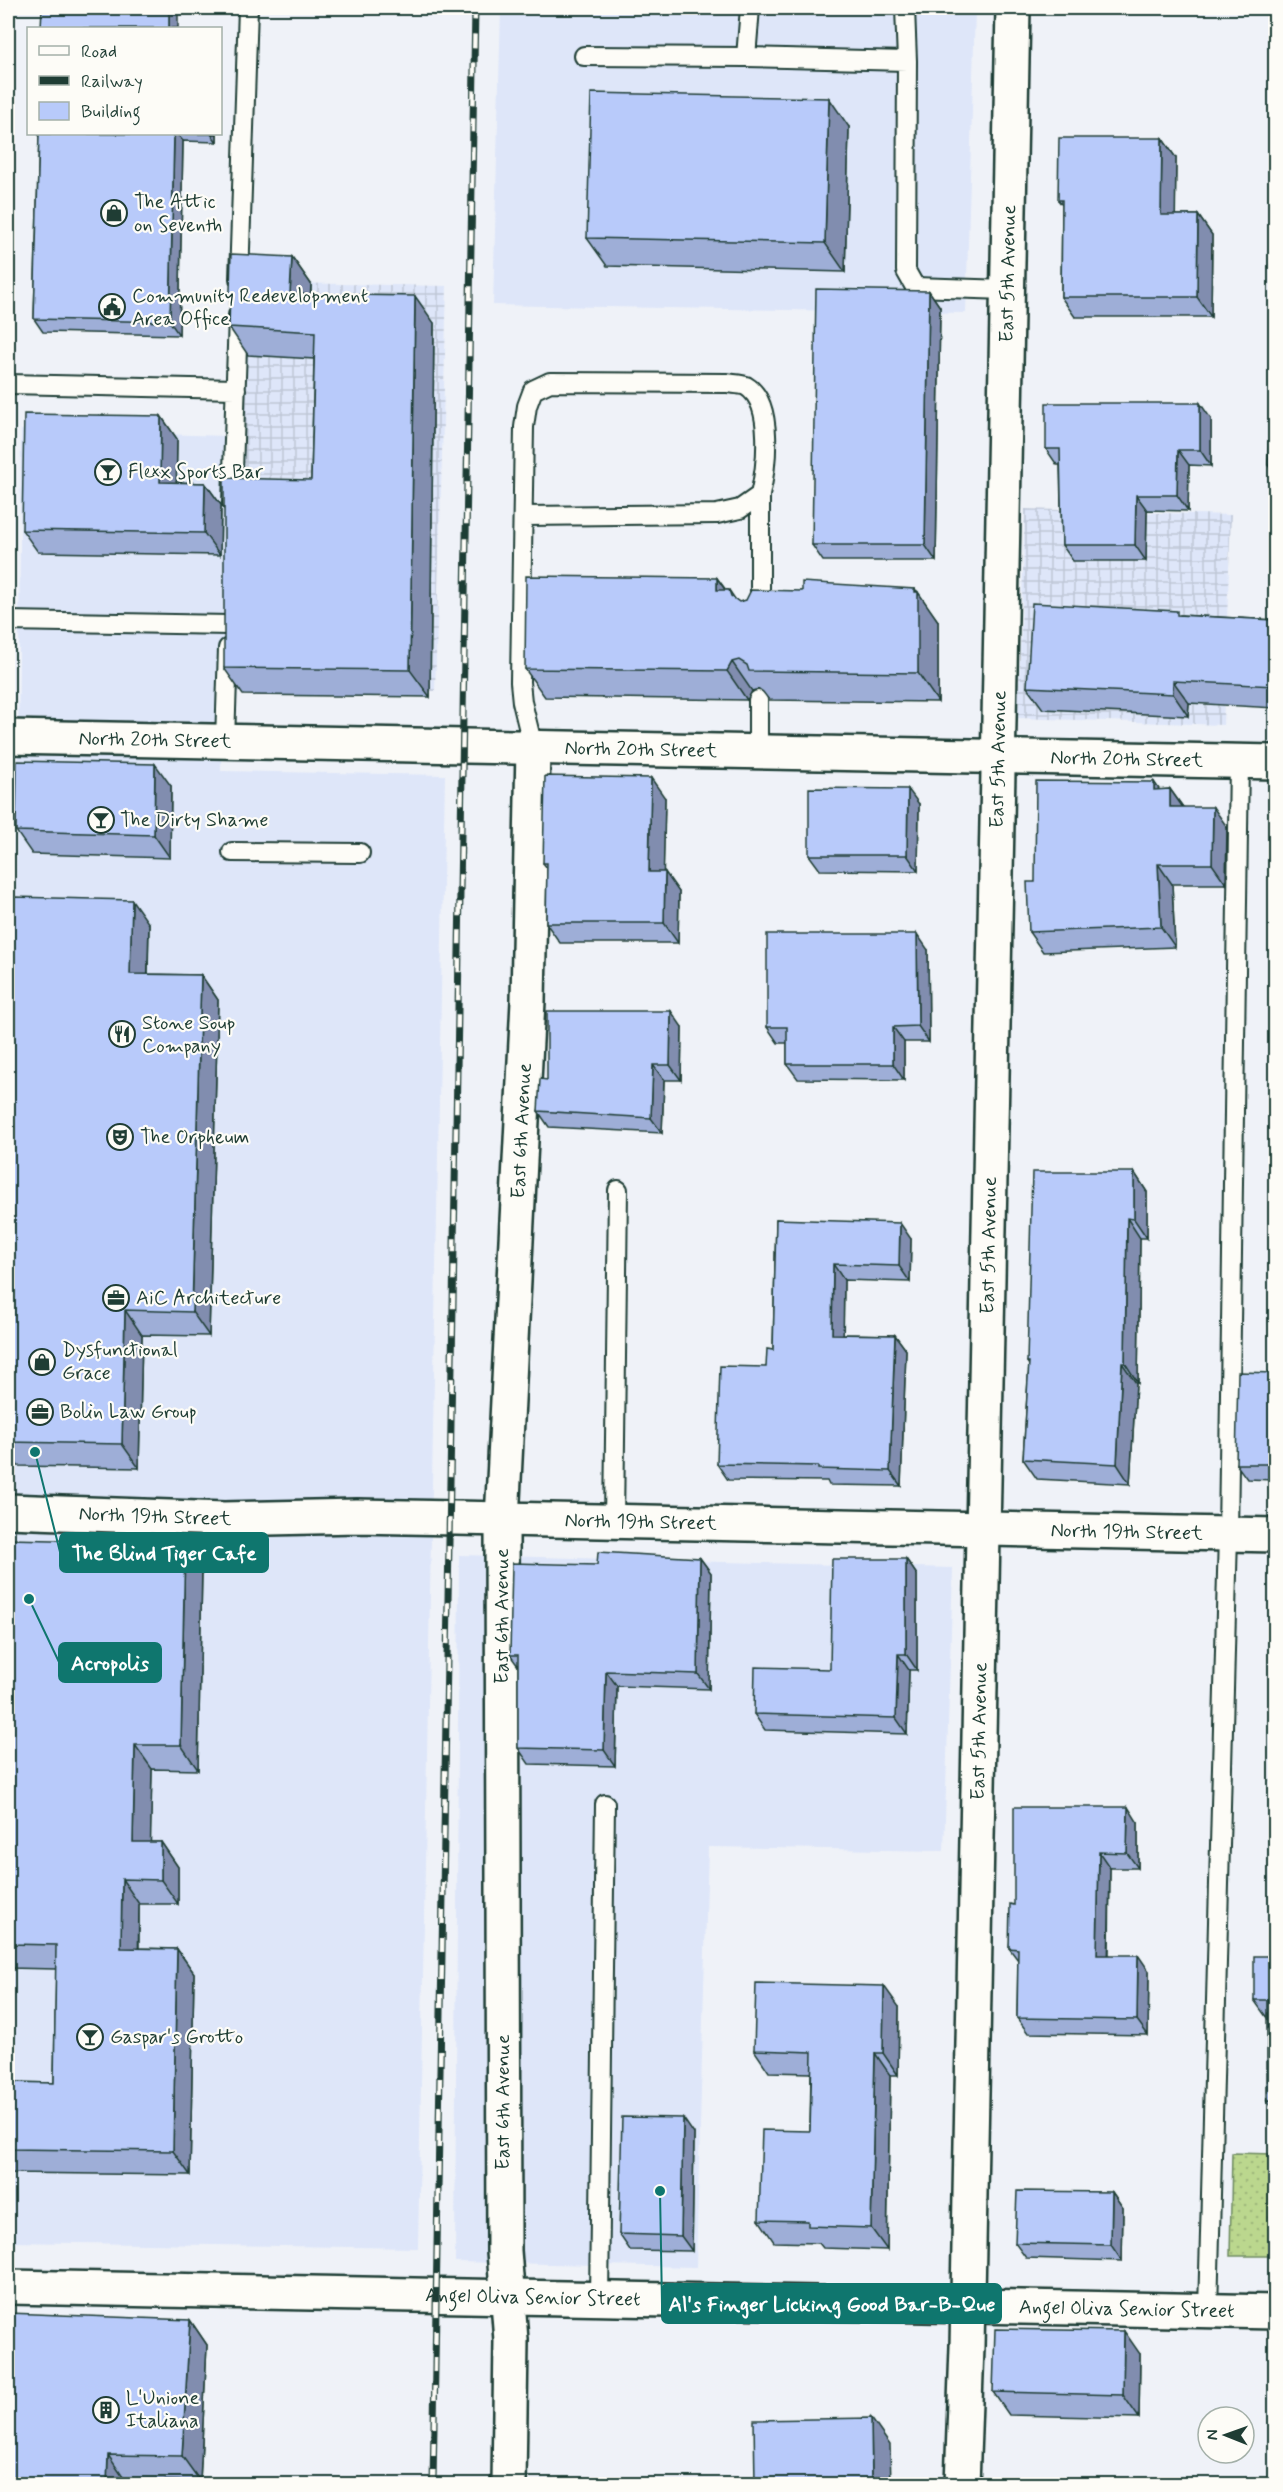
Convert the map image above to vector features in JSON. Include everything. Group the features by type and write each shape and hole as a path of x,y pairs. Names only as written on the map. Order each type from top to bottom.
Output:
{"street":[{"name":"East 5th Avenue","path":"962,2484 968,2306 1012,8"},
{"name":"North 20th Street","path":"8,737 1275,762"},
{"name":"East 6th Avenue","path":"509,2484 511,2340 504,2251 502,1520 528,1001 533,747"},
{"name":"North 19th Street","path":"8,1511 224,1519 357,1516 1275,1534"},
{"name":"Angel Oliva Senior Street","path":"8,2287 1275,2312"}],"lane":[{"path":"232,519 248,8"},
{"path":"746,57 750,8"},
{"path":"905,8 906,271 915,287 1007,290"},
{"path":"584,56 907,61"},
{"path":"533,747 522,702 520,682 524,427 527,406 533,390 550,382 715,383 746,387 758,400 765,420 765,473 760,495 760,619"},
{"path":"8,384 236,389"},
{"path":"524,516 717,514 740,509 760,495"},
{"path":"225,741 230,602"},
{"path":"8,621 229,625"},
{"path":"758,700 758,751"},
{"path":"1208,2310 1228,1534 1239,761"},
{"path":"232,852 360,853"},
{"path":"614,1522 618,1190"},
{"path":"599,2299 605,1804"}],"shaded area":[{"path":"501,8 975,9 966,313 493,305"},
{"path":"233,282 447,286 435,691 231,692"},
{"path":"21,430 227,436 221,771 445,775 418,2248 8,2242 8,1336 18,767"},
{"path":"1025,509 1231,515 1223,725 1018,718"},
{"path":"459,1555 953,1568 944,1851 708,1847 696,2267 455,2262"}],"green space":[{"path":"1232,2153 1275,2154 1275,2256 1230,2256"}],"building":[{"path":"42,8 169,8 169,27 41,27"},
{"path":"591,93 829,98 825,243 587,238"},
{"name":"The Attic on Seventh","path":"39,135 174,135 170,322 34,319"},
{"path":"1059,138 1162,138 1161,215 1198,215 1197,297 1061,297 1062,200 1058,200"},
{"path":"231,254 292,257 290,294 415,296 410,670 224,668 224,478 311,480 315,332 229,327"},
{"path":"816,289 929,291 925,545 812,545"},
{"path":"1271,362 1275,362 1275,465 1268,465"},
{"path":"1046,403 1200,403 1200,450 1178,450 1177,495 1136,495 1135,545 1062,545 1060,449 1046,449"},
{"name":"Flexx Sports Bar","path":"24,414 161,416 160,482 205,483 204,533 22,530"},
{"path":"526,576 717,578 717,590 729,590 731,596 739,602 746,600 751,590 802,591 802,582 915,589 915,592 918,592 918,673 749,671 747,665 739,660 732,662 727,671 525,669"},
{"path":"1032,603 1177,611 1177,615 1275,620 1275,686 1173,681 1173,694 1027,687"},
{"name":"The Dirty Shame","path":"17,761 155,764 154,835 16,831"},
{"path":"545,776 651,778 649,872 665,872 664,923 546,923 547,863 543,863"},
{"path":"1036,781 1154,782 1154,790 1170,789 1170,807 1213,807 1212,864 1158,864 1161,927 1029,932 1027,882 1035,882"},
{"path":"809,788 908,789 907,855 809,855"},
{"path":"13,897 132,900 130,974 201,975 192,1312 125,1310 122,1444 8,1442 8,1144"},
{"path":"767,934 917,934 918,1026 893,1027 893,1064 787,1064 787,1027 767,1027"},
{"path":"547,1011 671,1011 670,1065 653,1065 651,1118 538,1111 540,1079 547,1080"},
{"path":"1032,1172 1134,1172 1134,1219 1127,1218 1125,1363 1122,1363 1117,1464 1023,1459 1029,1362 1027,1362"},
{"path":"776,1219 900,1223 899,1266 833,1264 832,1334 895,1335 890,1471 818,1469 818,1466 717,1464 720,1366 766,1367 767,1349 773,1350"},
{"path":"1238,1372 1275,1373 1275,1464 1236,1464"},
{"path":"8,1539 185,1543 181,1745 135,1745 133,1842 161,1842 161,1880 122,1879 121,1948 177,1949 173,2151 8,2149 8,2082 54,2083 56,1945 8,1944"},
{"path":"598,1552 700,1558 698,1674 606,1671 604,1750 518,1748 518,1655 510,1655 512,1563 597,1565"},
{"path":"832,1559 906,1559 906,1654 898,1654 896,1718 754,1714 755,1667 830,1669"},
{"path":"1272,1781 1275,1781 1275,1838 1271,1838"},
{"path":"1014,1807 1128,1807 1127,1853 1099,1852 1097,1955 1138,1955 1137,2020 1017,2018 1018,1949 1009,1948 1010,1904 1014,1905"},
{"path":"1254,1956 1275,1956 1275,2100 1267,2100 1267,2000 1254,2000"},
{"path":"756,1983 884,1986 883,2053 875,2053 871,2228 808,2226 808,2221 759,2220 762,2130 810,2131 812,2052 754,2050"},
{"path":"622,2117 683,2118 681,2236 619,2234"},
{"path":"1017,2191 1112,2192 1111,2245 1015,2243"},
{"name":"L'Unione Italiana","path":"8,2313 190,2320 182,2456 108,2455 107,2484 8,2484"},
{"path":"995,2329 1124,2331 1123,2395 993,2392"},
{"path":"871,2418 872,2484 755,2484 754,2420"}],"railway":[{"path":"433,2484 475,8"}],"place":[{"name":"The Attic on Seventh","path":"114,213"},
{"name":"Community Redevelopment Area Office","path":"112,307"},
{"name":"Flexx Sports Bar","path":"108,472"},
{"name":"The Dirty Shame","path":"101,820"},
{"name":"Stone Soup Company","path":"122,1034"},
{"name":"The Orpheum","path":"120,1137"},
{"name":"AiC Architecture","path":"116,1298"},
{"name":"Dysfunctional Grace","path":"42,1362"},
{"name":"Bolin Law Group","path":"40,1412"},
{"name":"The Blind Tiger Cafe","path":"35,1452"},
{"name":"Acropolis","path":"29,1599"},
{"name":"Gaspar's Grotto","path":"90,2037"},
{"name":"Al's Finger Licking Good Bar-B-Que","path":"660,2191"},
{"name":"L'Unione Italiana","path":"106,2410"}]}
